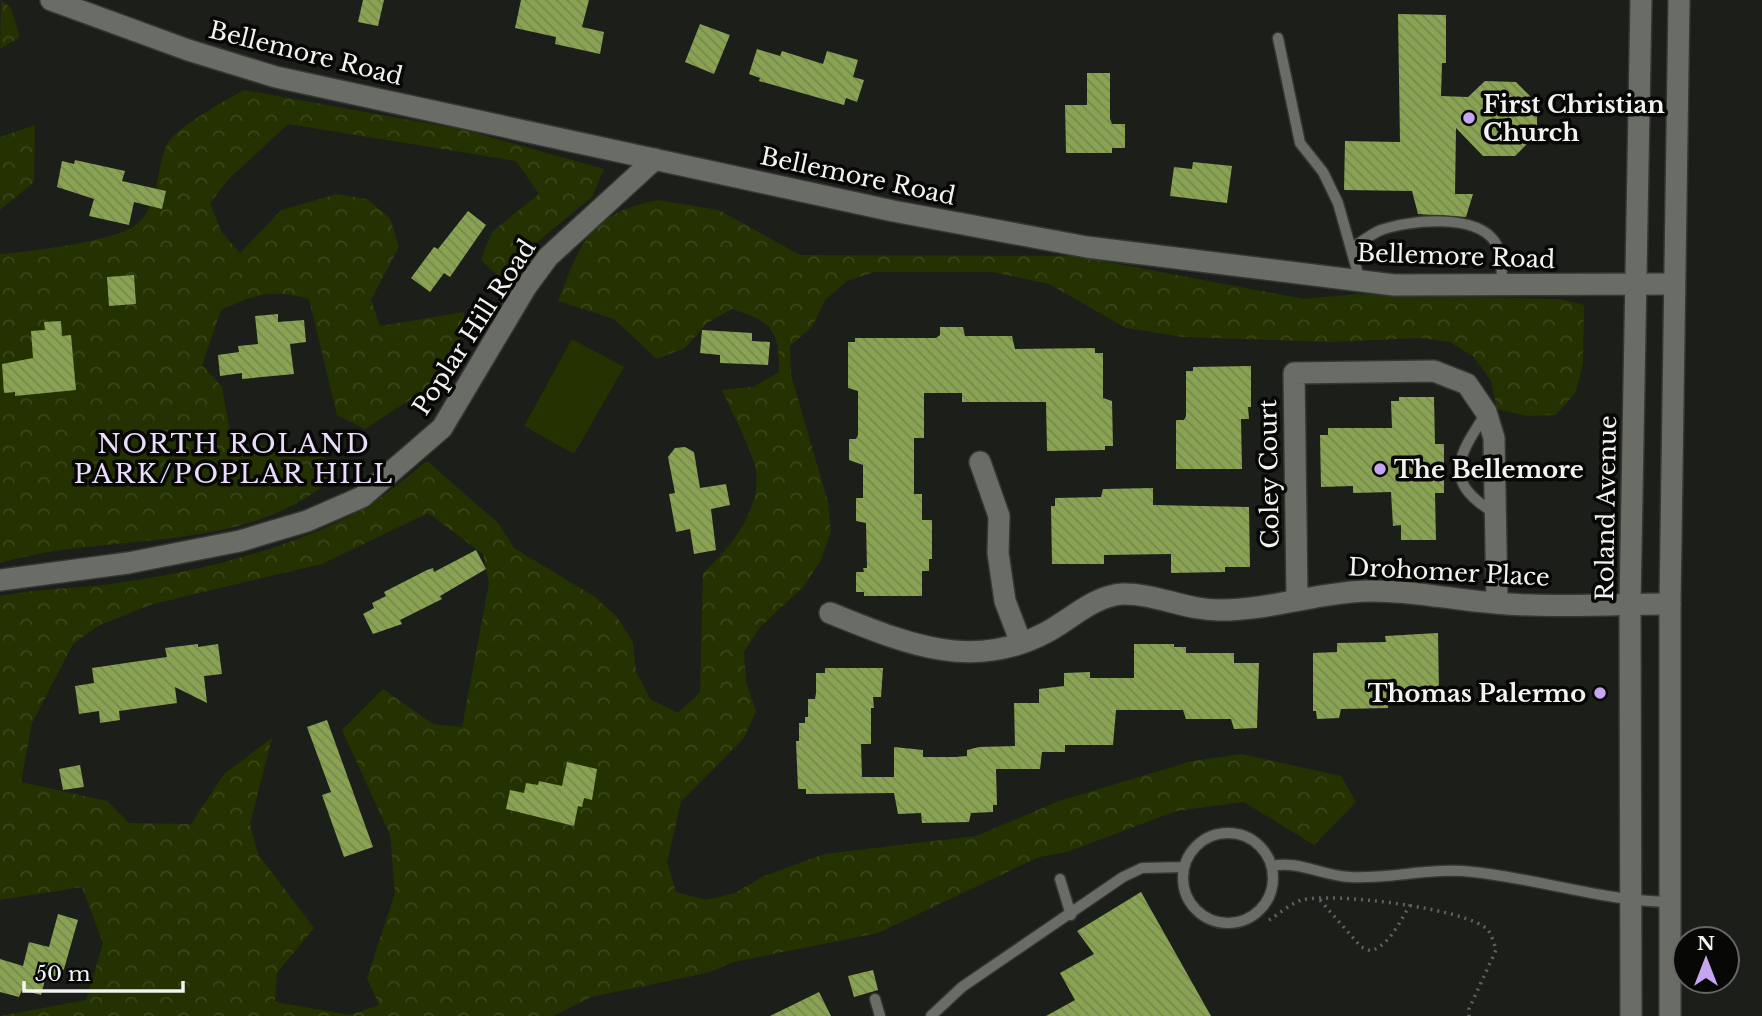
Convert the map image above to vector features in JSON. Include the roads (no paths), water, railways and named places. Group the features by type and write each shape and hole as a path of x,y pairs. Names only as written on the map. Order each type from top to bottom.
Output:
{"street":[{"name":"Bellemore Road","path":"51,0 188,50 276,77 1010,235 1174,260 1417,286 1674,284"},
{"name":"Roland Avenue","path":"1631,1016 1630,604 1641,0"},
{"path":"1670,1016 1670,604 1679,0"},
{"name":"Poplar Hill Road","path":"0,580 128,563 240,541 307,521 362,497 442,428 526,286 548,257 655,159"},
{"name":"Coley Court","path":"1297,598 1294,373 1434,371 1467,384 1486,412 1494,438 1493,512 1497,603"},
{"path":"980,462 999,516 998,553 1005,601 1021,643"},
{"name":"Drohomer Place","path":"830,613 904,641 944,652 984,653 1021,643 1052,629 1092,603 1124,594 1224,611 1297,598 1369,591 1409,592 1497,603 1670,604"}],"lane":[{"path":"1278,38 1300,143 1323,172 1338,203 1360,281"},
{"path":"1352,248 1379,231 1412,222 1456,222 1486,232 1497,245 1503,285"},
{"path":"1486,412 1463,447 1458,473 1466,490 1476,501 1493,512"},
{"path":"1227,832 1242,835 1255,842 1266,853 1272,866 1271,888 1262,908 1251,916 1225,923 1211,920 1191,904 1182,880 1184,867 1189,854 1200,842 1227,832"},
{"path":"1272,866 1286,863 1349,877 1424,871 1471,872 1630,901 1670,902"},
{"path":"931,1016 962,987 1123,877 1142,868 1184,867"},
{"path":"1060,879 1071,915"},
{"path":"875,999 880,1016"}],"place":[{"name":"First Christian Church","path":"1469,118"},
{"name":"The Bellemore","path":"1380,469"},
{"name":"Thomas Palermo","path":"1600,693"}],"district":[{"name":"NORTH ROLAND PARK/POPLAR HILL","path":"234,459"}]}
